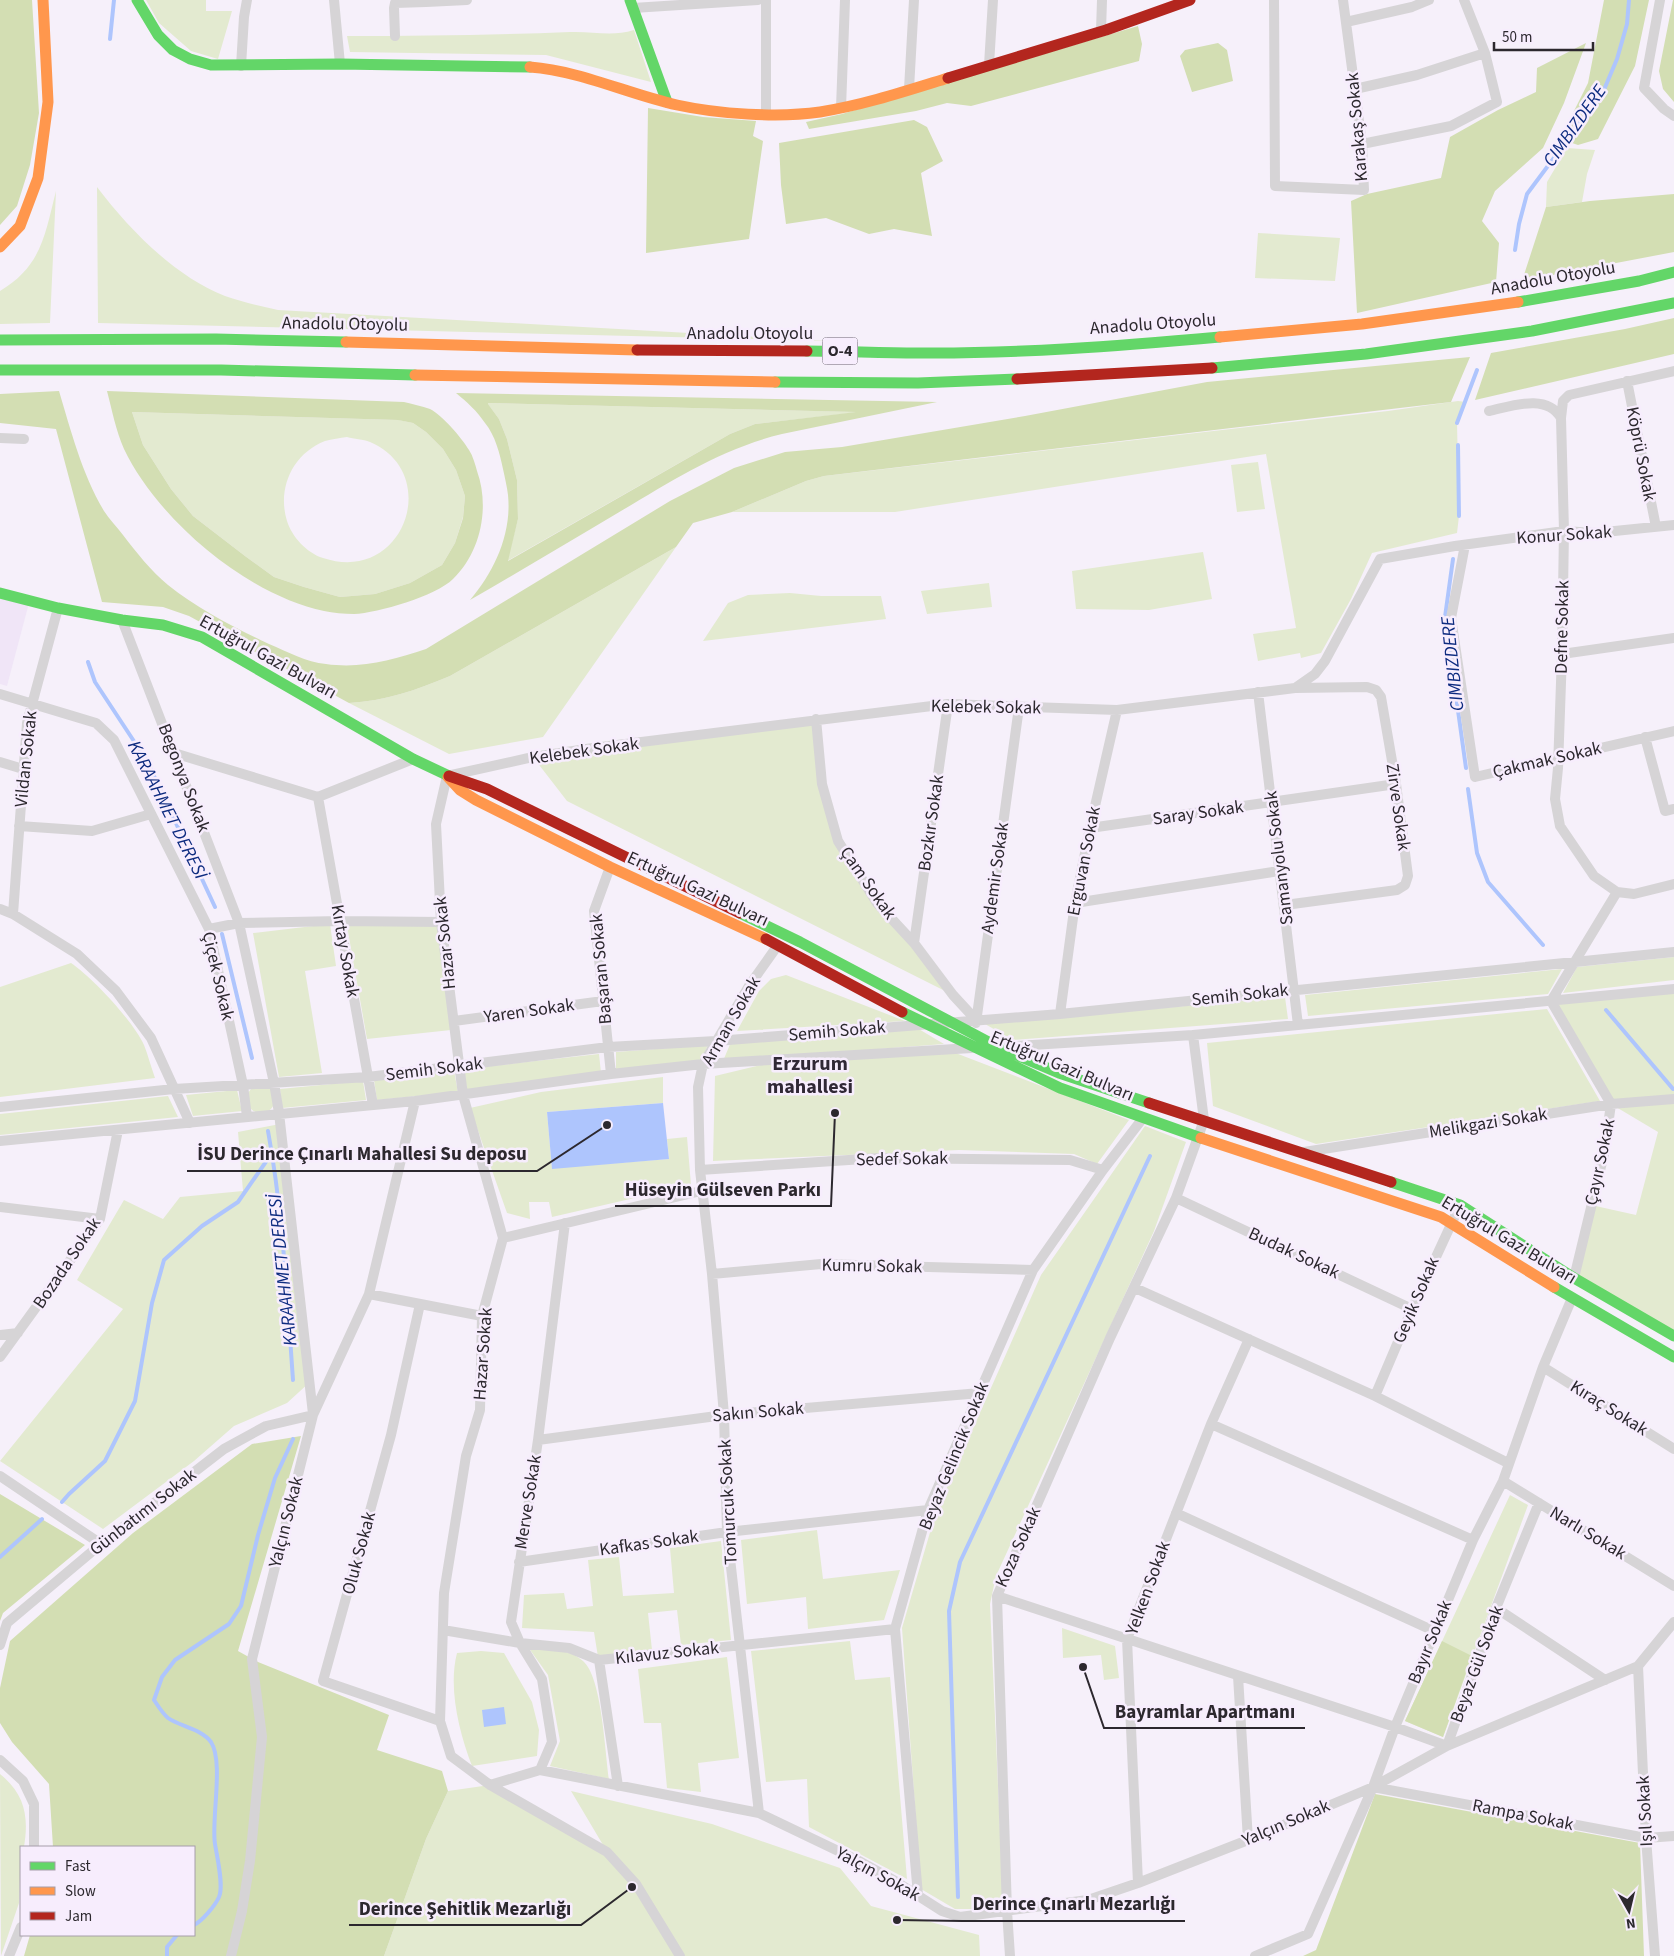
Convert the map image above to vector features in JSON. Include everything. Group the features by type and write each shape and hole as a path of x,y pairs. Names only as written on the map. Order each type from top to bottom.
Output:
{"main road":[{"path":"0,247 20,226 38,178 48,102 43,0"},
{"path":"137,0 158,36 174,50 190,59 211,65 340,64 516,66 541,68 563,72 667,102 692,107 766,114 811,113 841,108 1101,31 1190,0"},
{"path":"631,4 667,102"},
{"name":"Anadolu Otoyolu","path":"0,340 216,338 694,351 918,353 1010,350 1157,343 1362,324 1538,299 1639,281 1674,272"},
{"name":"O-4","path":"0,370 221,370 694,382 918,383 1047,378 1246,366 1366,354 1532,331 1674,303"},
{"name":"Ertuğrul Gazi Bulvarı","path":"0,593 58,608 122,620 163,625 202,637 414,759 448,776 487,789 800,942 998,1047 1059,1073 1460,1205 1574,1278 1674,1336"},
{"name":"Ertuğrul Gazi Bulvarı","path":"448,776 460,790 476,800 610,867 778,945 923,1024 1060,1088 1198,1137 1441,1217 1572,1298 1674,1357"}],"street":[{"path":"241,66 242,31 247,0"},
{"path":"334,0 340,64"},
{"path":"395,36 394,8 396,4 467,0"},
{"path":"631,4 758,0"},
{"path":"766,0 766,114"},
{"path":"841,108 846,0"},
{"path":"910,89 914,0"},
{"path":"989,65 992,0"},
{"path":"1101,31 1102,0"},
{"name":"Karakaş Sokak","path":"1274,0 1275,186 1364,190 1362,144 1343,0"},
{"path":"1346,22 1412,7 1429,0"},
{"path":"1362,144 1451,126 1497,102 1485,53 1464,0"},
{"path":"1660,0 1644,88 1664,109 1674,116"},
{"path":"1355,89 1417,75 1485,53"},
{"name":"Köprü Sokak","path":"1561,418 1563,401 1569,395 1674,371"},
{"name":"Köprü Sokak","path":"1627,381 1656,527"},
{"path":"1489,411 1518,404 1542,403 1556,409 1561,418"},
{"name":"Defne Sokak","path":"1561,418 1564,531 1559,757 1555,799 1560,826 1594,876 1617,892"},
{"path":"0,438 24,439"},
{"name":"Konur Sokak","path":"1460,545 1564,531 1595,533 1674,525"},
{"name":"Kelebek Sokak","path":"448,776 533,757 576,750 948,704 1117,710 1295,688 1315,674 1325,661 1380,559 1460,545"},
{"name":"Çakmak Sokak","path":"1460,545 1451,618 1475,777 1674,731"},
{"name":"Vildan Sokak","path":"14,914 26,723 58,608"},
{"name":"Begonya Sokak","path":"122,620 239,923 279,1113"},
{"path":"1562,654 1674,638"},
{"name":"Zirve Sokak","path":"1285,905 1397,890 1405,885 1408,876 1396,784 1381,696 1376,690 1367,687 1295,688"},
{"name":"Samanyolu Sokak","path":"1258,692 1298,1025"},
{"name":"Çiçek Sokak","path":"0,694 96,724 114,740 209,929 243,1085 247,1117"},
{"name":"Bozkır Sokak","path":"914,943 948,704"},
{"name":"Aydemir Sokak","path":"974,1048 976,1020 1019,707"},
{"name":"Erguvan Sokak","path":"1060,1014 1075,903 1117,710"},
{"name":"Çam Sokak","path":"816,719 822,784 838,841 877,903 914,943 953,996 976,1020"},
{"path":"1645,737 1665,811 1674,809"},
{"path":"174,753 318,797 414,759"},
{"path":"0,762 23,770"},
{"name":"Hazar Sokak","path":"448,776 436,824 441,922 463,1095 503,1238 482,1316 480,1410 466,1456 444,1593 440,1721 451,1756 490,1785"},
{"name":"Saray Sokak","path":"1090,828 1396,784"},
{"name":"Kırtay Sokak","path":"318,797 373,1105"},
{"path":"20,826 92,831 151,814"},
{"name":"Başaran Sokak","path":"610,867 594,911 611,1074"},
{"path":"1075,903 1279,872"},
{"path":"1552,1001 1617,892 1634,894 1674,884"},
{"path":"0,909 14,914 76,954 116,991 151,1038 190,1123"},
{"path":"209,929 239,923 441,922"},
{"name":"Arman Sokak","path":"701,1191 698,1086 703,1064 749,986 778,945"},
{"name":"Semih Sokak","path":"0,1107 174,1089 368,1077 608,1047 716,1041 1060,1014 1674,952"},
{"name":"Semih Sokak","path":"0,1141 415,1101 611,1074 703,1064 1193,1035 1674,989"},
{"name":"Yaren Sokak","path":"454,1021 603,1001"},
{"name":"Çayır Sokak","path":"1552,1001 1611,1104 1604,1154 1574,1278"},
{"path":"1193,1035 1204,1120"},
{"path":"259,1084 268,1086 276,1096 274,1109 263,1115 250,1112 245,1100 245,1095 250,1087 259,1084"},
{"name":"Melikgazi Sokak","path":"1302,1152 1611,1104 1674,1099"},
{"name":"Yalçın Sokak","path":"231,1956 242,1911 250,1861 262,1737 252,1659 313,1415 369,1294 415,1101"},
{"path":"279,1113 313,1415"},
{"name":"Beyaz Gelincik Sokak","path":"918,1895 895,1629 928,1510 1033,1270 1103,1170 1143,1118"},
{"name":"Koza Sokak","path":"1010,1956 997,1596 1110,1338 1176,1198 1204,1120"},
{"name":"Bozada Sokak","path":"0,1357 100,1219 118,1130"},
{"name":"Sedef Sokak","path":"700,1170 879,1158 1070,1160 1103,1170"},
{"path":"503,1238 701,1191"},
{"name":"Tomurcuk Sokak","path":"701,1191 712,1274 724,1415 727,1532 759,1813"},
{"name":"Budak Sokak","path":"1176,1198 1412,1309"},
{"name":"Geyik Sokak","path":"1375,1396 1450,1222 1460,1205"},
{"path":"0,1207 100,1219"},
{"name":"Merve Sokak","path":"540,1770 552,1742 542,1679 520,1643 511,1622 538,1440 565,1223"},
{"name":"Kumru Sokak","path":"712,1274 821,1264 1033,1270"},
{"path":"1135,1288 1375,1396 1508,1463"},
{"path":"369,1294 482,1316"},
{"name":"Bayır Sokak","path":"1255,1956 1308,1934 1373,1787 1395,1727 1473,1540 1503,1481 1544,1366 1572,1298"},
{"name":"Oluk Sokak","path":"420,1304 391,1435 323,1681 440,1721"},
{"path":"0,1335 18,1333"},
{"name":"Yelken Sokak","path":"1138,1883 1127,1639 1211,1424 1249,1339"},
{"name":"Kıraç Sokak","path":"1544,1366 1674,1449"},
{"name":"Sakın Sokak","path":"538,1440 724,1415 980,1393"},
{"name":"Günbatımı Sokak","path":"0,1646 7,1623 102,1544 224,1449 266,1426 313,1415"},
{"path":"1211,1424 1473,1540"},
{"path":"0,1476 102,1544"},
{"name":"Narlı Sokak","path":"1503,1481 1674,1586"},
{"name":"Beyaz Gül Sokak","path":"1373,1787 1447,1746 1496,1608 1539,1503"},
{"name":"Kafkas Sokak","path":"519,1562 727,1532 928,1510"},
{"path":"1176,1513 1434,1631"},
{"path":"997,1596 1395,1727 1447,1746 1638,1666 1674,1622"},
{"path":"1496,1608 1605,1680"},
{"name":"Kılavuz Sokak","path":"443,1630 520,1643 569,1648 599,1660 895,1629"},
{"path":"599,1660 618,1786"},
{"name":"Işıl Sokak","path":"1638,1666 1646,1838 1655,1956"},
{"path":"1238,1676 1248,1840"},
{"path":"0,1760 23,1781 34,1804 34,1846"},
{"name":"Yalçın Sokak","path":"490,1785 540,1770 759,1813 857,1860 895,1881 942,1911 960,1917 1088,1900 1138,1883 1248,1840 1373,1787"},
{"path":"490,1785 607,1852 636,1884 680,1956"},
{"name":"Rampa Sokak","path":"1373,1787 1646,1838 1674,1836"},
{"path":"9,1956 20,1929"}],"shaded area":[{"path":"0,595 29,603 7,686 0,684"}],"green space":[{"path":"0,0 32,0 39,113 30,165 17,206 0,225"},
{"path":"146,0 206,0 206,11 232,11 218,59 191,51 159,23"},
{"path":"1604,0 1649,0 1635,66 1598,139 1578,145 1560,139 1588,83"},
{"path":"1673,0 1674,102 1663,89 1659,71"},
{"path":"1138,26 1142,44 1139,61 971,106 947,103 916,111 809,129 806,122 842,114"},
{"path":"634,30 651,82 546,55 350,52 347,36 610,33"},
{"path":"1218,43 1227,50 1233,81 1192,92 1180,56 1185,50"},
{"path":"1586,43 1564,103 1543,148 1495,191 1482,221 1499,243 1496,282 1357,313 1351,201 1367,194 1441,178 1450,137 1498,110 1536,92 1537,68"},
{"path":"648,108 703,117 756,121 753,136 763,141 749,239 646,253"},
{"path":"914,120 927,127 943,161 921,173 932,236 894,229 869,234 826,218 786,224 781,185 779,143"},
{"path":"1567,148 1595,150 1587,174 1582,202 1546,207 1547,182"},
{"path":"97,187 138,235 171,264 188,276 225,296 278,310 833,341 98,323"},
{"path":"56,191 50,323 0,324 0,291 25,271 40,248"},
{"path":"1674,194 1674,252 1522,281 1546,207 1590,201"},
{"path":"1258,233 1340,238 1335,281 1255,278"},
{"path":"1674,318 1674,354 1475,400 1491,353 1625,329"},
{"path":"1470,357 1451,402 824,476 806,481 732,512 693,523 676,547 450,676 401,694 349,703 189,616 163,607 102,602 56,429 0,423 0,394 59,391 78,452 96,497 108,517 162,580 204,610 269,644 311,661 326,664 352,665 389,660 426,649 670,501 734,468 785,452 842,447 1025,416 1207,382"},
{"path":"107,391 404,402 430,409 446,421 469,450 481,485 483,514 476,542 470,556 463,568 453,579 434,592 391,607 364,613 327,612 295,602 265,589 208,551 159,502 139,476 124,449 116,428","holes":["132,412 398,420 413,423 426,432 443,449 456,470 465,496 463,518 455,543 442,565 410,583 375,594 340,597 274,577 193,516 171,489 143,445"]},
{"path":"456,393 937,402 782,434 760,440 719,456 679,477 470,600 487,577 500,552 507,524 508,495 497,445 492,433 472,407","holes":["488,403 856,412 755,424 730,434 508,561 518,519 517,480 507,439 499,419"]},
{"path":"1458,401 1466,402 1457,422 1459,516 1457,533 1372,553 1351,599 1321,653 1301,658 1300,653 1258,661 1253,634 1296,628 1266,454 895,512 732,512 806,481 824,476 1388,411"},
{"path":"487,403 860,412 755,424 730,434 507,561 518,519 517,480 507,439 499,419"},
{"path":"132,412 399,420 413,423 426,432 443,449 456,470 465,496 463,517 455,543 442,565 410,583 375,594 340,597 274,577 193,516 171,489 143,445","holes":["347,437 370,442 392,457 405,477 409,499 404,522 393,541 375,556 351,562 323,558 311,552 292,533 284,509 286,485 290,474 304,454 325,441"]},
{"path":"1258,462 1265,509 1237,512 1231,465"},
{"path":"676,547 543,737 449,754 349,703 401,694 450,676"},
{"path":"1203,552 1212,599 1149,610 1076,609 1072,571"},
{"path":"989,583 992,607 927,614 921,591"},
{"path":"790,593 821,596 881,596 886,619 703,641 728,603 748,595"},
{"path":"816,719 820,764 838,841 877,903 953,995 567,801 533,757"},
{"path":"330,924 336,966 305,971 322,1073 279,1077 253,933"},
{"path":"439,925 451,1030 367,1039 347,926"},
{"path":"1674,957 1674,980 1563,993 1577,967"},
{"path":"71,963 101,989 131,1024 144,1045 155,1078 0,1097 0,987"},
{"path":"1562,969 1548,994 1308,1016 1305,995"},
{"path":"786,975 905,1021 737,1031 759,991 771,979"},
{"path":"1674,989 1674,1340 1574,1278 1591,1205 1636,1215 1658,1132 1611,1104 1551,1001"},
{"path":"1285,997 1288,1019 1013,1040 985,1024"},
{"path":"1547,1009 1600,1101 1316,1144 1213,1106 1207,1043"},
{"path":"917,1028 944,1044 723,1061 731,1042"},
{"path":"708,1045 700,1062 616,1071 616,1052"},
{"path":"953,1052 1129,1120 1097,1164 1074,1154 959,1150 713,1161 715,1076 765,1064"},
{"path":"599,1054 601,1073 467,1090 464,1069"},
{"path":"454,1071 458,1092 377,1100 374,1080"},
{"path":"663,1077 663,1103 547,1112 552,1168 669,1159 667,1139 687,1137 691,1185 552,1217 549,1202 529,1202 530,1219 507,1213 470,1108 541,1092"},
{"path":"363,1081 366,1100 282,1108 280,1089"},
{"path":"261,1085 271,1089 275,1099 271,1109 261,1113 251,1109 247,1099 251,1089"},
{"path":"237,1090 242,1111 193,1116 186,1095"},
{"path":"168,1096 178,1117 0,1135 0,1114"},
{"path":"280,1124 310,1382 287,1403 234,1426 194,1461 103,1529 0,1461 123,1309 77,1280 124,1200 163,1219 180,1197 243,1191 238,1132"},
{"path":"1145,1126 1186,1142 1154,1231 996,1576 990,1604 1003,1899 973,1909 955,1909 921,1889 902,1628 936,1512 1041,1275"},
{"path":"301,1436 238,1651 258,1662 389,1715 377,1750 442,1771 448,1791 426,1839 384,1956 24,1956 30,1936 195,1936 195,1846 53,1846 49,1784 12,1742 0,1723 0,1688 10,1641 133,1533 252,1444"},
{"path":"0,1494 85,1545 3,1613 0,1621"},
{"path":"1510,1495 1528,1505 1443,1737 1405,1721"},
{"path":"817,1530 823,1579 900,1570 884,1620 808,1629 806,1597 747,1604 741,1540"},
{"path":"721,1541 731,1640 681,1645 677,1610 648,1613 652,1650 598,1657 594,1632 522,1628 524,1595 564,1593 567,1609 593,1606 588,1560 619,1557 623,1596 674,1593 670,1548"},
{"path":"1062,1628 1115,1646 1119,1678 1104,1680 1101,1655 1063,1658"},
{"path":"850,1641 855,1680 890,1677 907,1879 809,1827 807,1779 766,1782 751,1651"},
{"path":"1442,1641 1472,1656 1443,1737 1405,1721"},
{"path":"528,1647 564,1651 583,1661 589,1670 599,1699 609,1779 550,1766 560,1741 548,1675"},
{"path":"481,1651 504,1653 532,1702 539,1730 537,1756 472,1766 456,1710 454,1695 455,1667 457,1653"},
{"path":"727,1657 739,1758 698,1763 701,1792 667,1788 661,1723 644,1723 638,1669"},
{"path":"0,1774 20,1798 26,1826 24,1846 20,1846 19,1903 1,1956"},
{"path":"490,1785 606,1850 571,1791 712,1824 840,1868 871,1906 979,1935 980,1956 384,1956 426,1839 448,1791"},
{"path":"1375,1794 1640,1843 1644,1956 1303,1956 1316,1950"}],"water":[{"path":"663,1103 669,1159 552,1169 547,1112"},
{"path":"504,1707 506,1724 484,1727 482,1710"}],"waterway":[{"name":"KARAAHMET DERESİ","path":"110,39 114,0"},
{"name":"CIMBIZDERE","path":"1515,250 1519,224 1527,194 1603,92 1617,59 1627,24 1629,0"},
{"name":"CIMBIZDERE","path":"1457,423 1477,370"},
{"name":"CIMBIZDERE","path":"1458,445 1459,516"},
{"name":"CIMBIZDERE","path":"1453,559 1445,617 1466,768"},
{"name":"KARAAHMET DERESİ","path":"88,662 95,682 147,761 215,907"},
{"name":"CIMBIZDERE","path":"1468,789 1477,853 1488,882 1543,945"},
{"name":"KARAAHMET DERESİ","path":"222,934 252,1058"},
{"name":"CIMBIZDERE","path":"1606,1010 1673,1089"},
{"name":"KARAAHMET DERESİ","path":"268,1131 281,1224 293,1380"},
{"path":"62,1502 105,1461 135,1401 152,1303 164,1260 202,1226 238,1202 272,1153"},
{"path":"958,1897 949,1611 960,1562 1150,1156"},
{"name":"KARAAHMET DERESİ","path":"195,1924 211,1909 217,1901 220,1892 214,1834 217,1777 215,1751 207,1738 168,1718 154,1700 162,1677 175,1660 229,1624 241,1606 258,1535 275,1478 293,1439"},
{"path":"0,1557 42,1519"},
{"name":"KARAAHMET DERESİ","path":"167,1956 167,1947 176,1936"}],"traffic: fast":[{"path":"137,0 158,35 173,50 190,59 211,65 340,64 530,67"},
{"path":"630,0 667,102"},
{"path":"1518,302 1639,281 1674,272"},
{"path":"1212,368 1366,354 1532,331 1674,303"},
{"path":"807,351 903,353 1030,351 1220,337"},
{"path":"0,340 216,339 346,342"},
{"path":"0,370 221,370 415,375"},
{"path":"775,382 918,383 1017,379"},
{"path":"0,593 58,608 122,620 163,625 202,637 413,759 449,776"},
{"path":"740,913 800,942 998,1047 1059,1073 1149,1103"},
{"path":"902,1012 1060,1088 1201,1138"},
{"path":"1391,1182 1460,1205 1574,1278 1674,1336"},
{"path":"1554,1287 1674,1357"}],"traffic: slow":[{"path":"0,247 20,226 38,178 48,102 43,0"},
{"path":"530,67 568,73 677,105 729,113 767,115 803,114 853,106 948,78"},
{"path":"1220,337 1362,324 1518,302"},
{"path":"346,342 637,350"},
{"path":"415,375 775,382"},
{"path":"448,777 460,790 476,800 610,867 766,939"},
{"path":"1201,1138 1441,1217 1554,1287"}],"traffic: jam":[{"path":"948,78 1106,30 1190,0"},
{"path":"637,350 807,351"},
{"path":"1017,379 1212,368"},
{"path":"449,776 487,789 740,913"},
{"path":"766,939 902,1012"},
{"path":"1149,1103 1391,1182"}],"place":[{"name":"Hüseyin Gülseven Parkı","path":"835,1113"},
{"name":"İSU Derince Çınarlı Mahallesi Su deposu","path":"607,1125"},
{"name":"Bayramlar Apartmanı","path":"1083,1667"},
{"name":"Derince Şehitlik Mezarlığı","path":"632,1887"},
{"name":"Derince Çınarlı Mezarlığı","path":"897,1920"}],"district":[{"name":"Erzurum mahallesi","path":"810,1076"}]}
